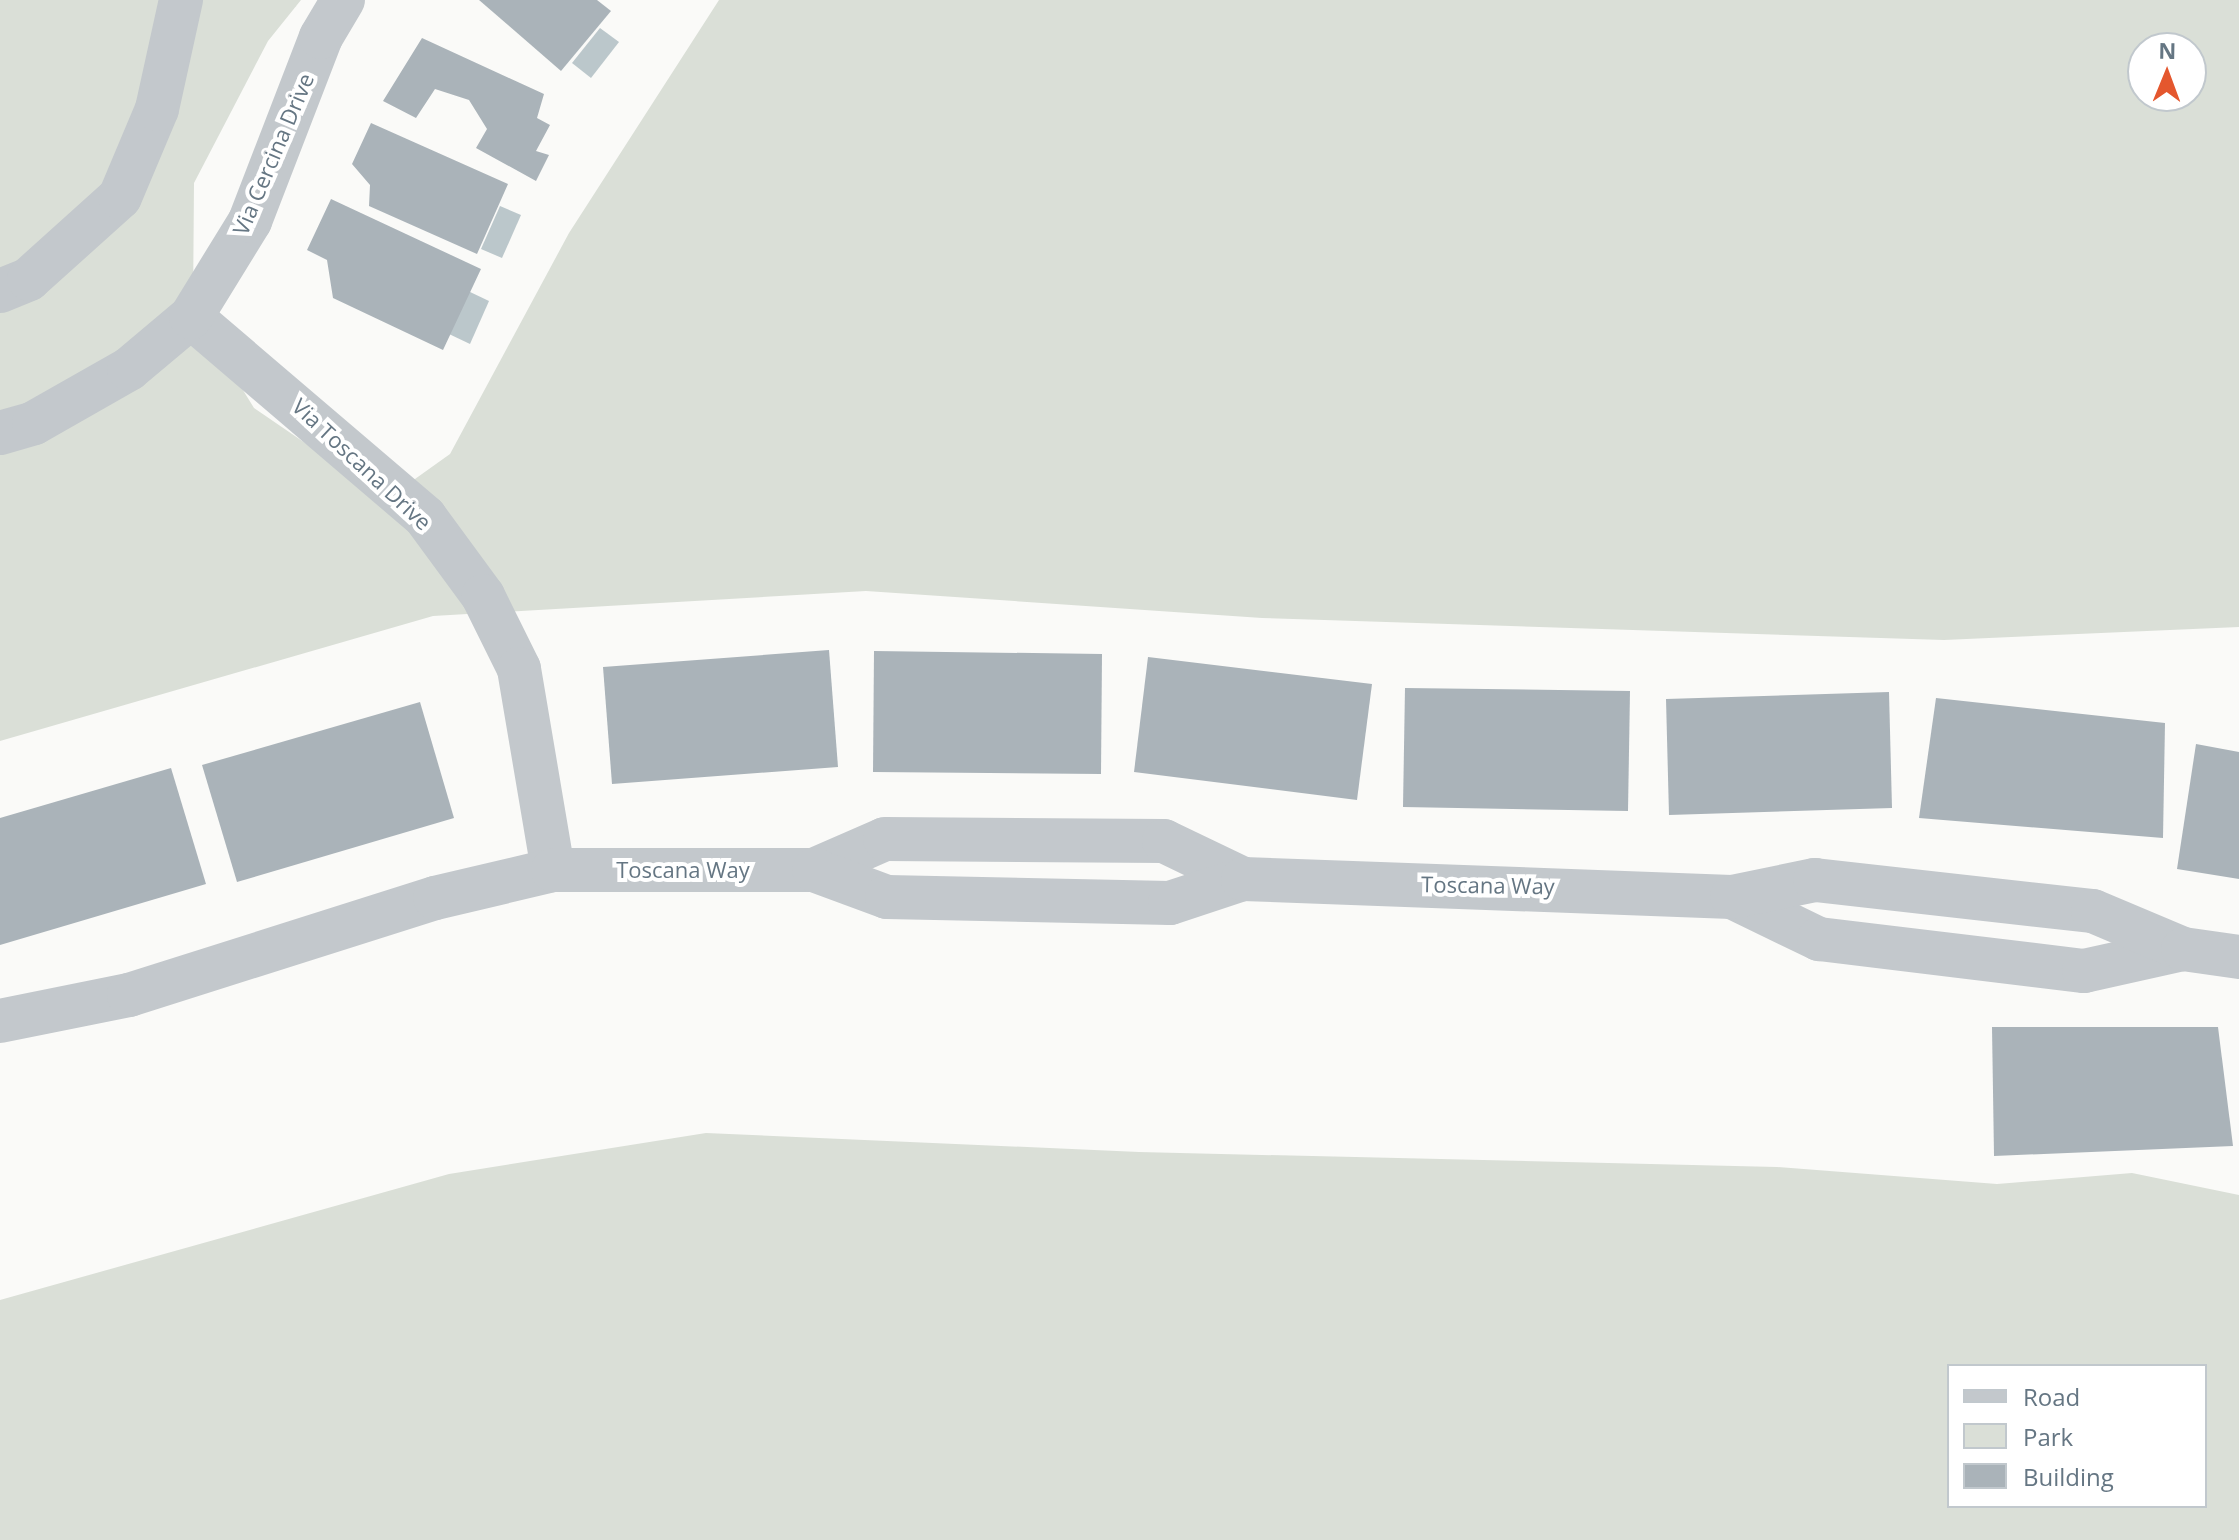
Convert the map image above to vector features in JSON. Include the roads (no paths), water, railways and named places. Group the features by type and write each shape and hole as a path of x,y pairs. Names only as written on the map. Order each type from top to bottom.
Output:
{"street":[{"path":"0,291 29,279 120,197 157,109 181,0"},
{"name":"Via Cercina Drive","path":"0,433 34,423 129,369 191,317 250,221 321,37 343,0"},
{"name":"Via Toscana Drive","path":"191,317 425,517 483,596 519,669 553,870"},
{"name":"Toscana Way","path":"814,870 885,839 1164,841 1243,879"},
{"name":"Toscana Way","path":"0,1021 129,995 407,906 553,870 814,870 887,897 1170,903 1243,879 1732,897 1815,880 2077,909 2183,949 2239,957"},
{"name":"Toscana Way","path":"1732,897 1819,939 2084,971 2183,949"}]}
